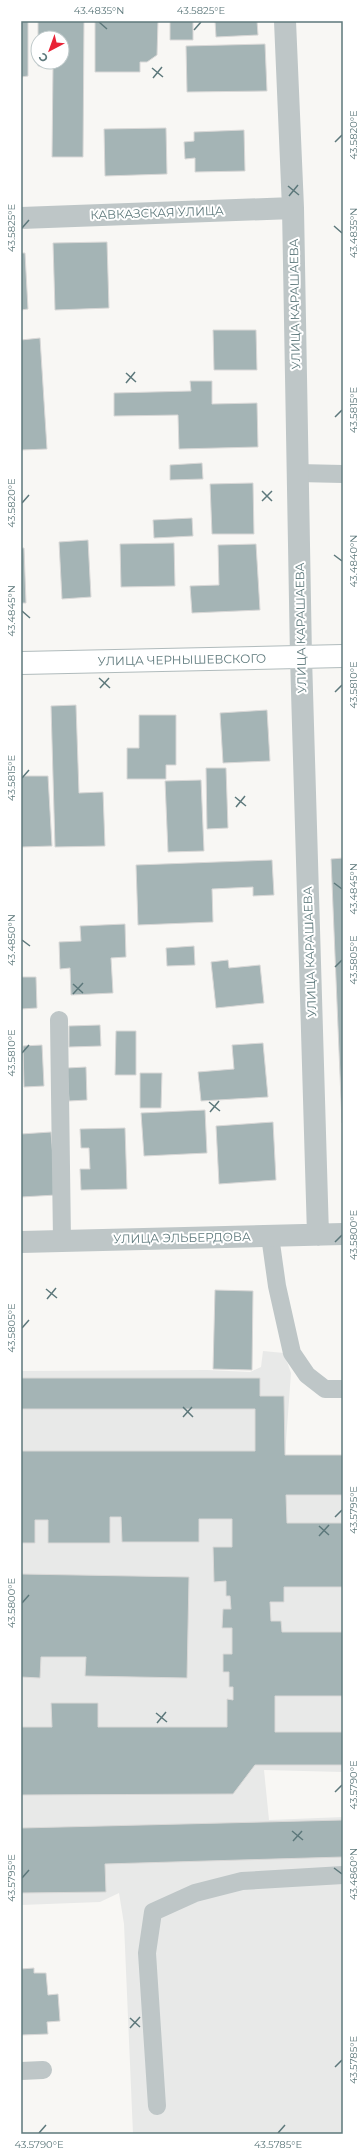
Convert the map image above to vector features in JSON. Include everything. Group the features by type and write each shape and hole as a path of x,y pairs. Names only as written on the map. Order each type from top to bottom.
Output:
{"street":[{"name":"УЛИЦА КАРАШАЕВА","path":"285,21 293,208 302,657 318,1235"},
{"name":"КАВКАЗСКАЯ УЛИЦА","path":"21,218 293,208"},
{"name":"УЛИЦА ЧЕРНЫШЕВСКОГО","path":"21,664 343,656"},
{"name":"УЛИЦА ЭЛЬБЕРДОВА","path":"21,1242 343,1234"}],"lane":[{"path":"298,473 343,474"},
{"path":"59,1020 62,1241"},
{"path":"270,1236 277,1286 292,1353 307,1375 325,1389 343,1389"},
{"path":"156,2106 147,1953 153,1912 195,1893 242,1881 343,1875"},
{"path":"21,2071 43,2070"}],"shaded area":[{"path":"263,1351 284,1353 291,1373 285,1455 343,1455 343,1772 264,1770 269,1820 343,1817 343,2134 133,2134 124,1924 119,1893 100,1902 21,1905 21,1371 207,1370 250,1372 261,1367"}],"building":[{"path":"21,21 28,21 28,76 21,77"},
{"path":"38,21 84,21 83,157 52,157 53,70 70,70 70,30 38,30"},
{"path":"95,21 158,21 157,55 147,62 140,62 140,72 95,72"},
{"path":"170,21 193,21 193,40 170,40"},
{"path":"215,21 257,21 258,35 216,37"},
{"path":"265,44 267,91 187,92 186,46"},
{"path":"166,128 167,174 105,176 104,129"},
{"path":"244,130 245,171 195,172 195,158 185,159 184,142 194,141 194,132"},
{"path":"107,242 109,308 55,310 53,243"},
{"path":"21,253 25,253 28,309 21,310"},
{"path":"213,330 256,330 257,370 214,370"},
{"path":"40,338 47,449 21,450 21,340"},
{"path":"190,381 212,381 212,404 257,403 258,447 179,449 178,415 114,416 114,393 191,391"},
{"path":"202,463 203,479 170,480 170,465"},
{"path":"253,483 254,534 212,534 210,484"},
{"path":"192,518 193,536 154,538 153,520"},
{"path":"88,540 91,597 62,599 59,542"},
{"path":"174,543 175,586 121,587 120,544"},
{"path":"256,544 260,610 192,613 190,586 219,585 218,545"},
{"path":"21,548 24,548 26,603 21,603"},
{"path":"76,705 79,793 103,792 105,846 55,847 51,706"},
{"path":"267,710 270,761 223,763 220,713"},
{"path":"139,715 176,715 176,765 166,765 166,779 127,779 127,748 139,748"},
{"path":"206,768 226,768 228,828 207,829"},
{"path":"21,776 48,776 52,846 21,847"},
{"path":"201,780 204,851 168,852 165,781"},
{"path":"343,858 343,1123 342,1123 331,859"},
{"path":"272,860 274,895 253,896 253,887 212,889 213,922 138,925 136,865"},
{"path":"125,924 126,957 111,958 113,993 71,995 70,968 60,969 59,942 81,941 80,926"},
{"path":"194,946 195,965 167,966 166,948"},
{"path":"228,960 229,968 260,965 264,1003 216,1008 211,962"},
{"path":"21,977 36,977 37,1008 21,1009"},
{"path":"100,1025 101,1046 69,1047 69,1026"},
{"path":"116,1031 136,1031 136,1075 115,1075"},
{"path":"263,1043 268,1097 201,1101 198,1072 234,1069 232,1045"},
{"path":"42,1045 44,1086 24,1087 23,1046"},
{"path":"86,1067 87,1100 69,1101 67,1068"},
{"path":"140,1073 162,1073 161,1108 140,1108"},
{"path":"205,1110 207,1153 144,1156 141,1113"},
{"path":"273,1122 276,1180 219,1184 216,1126"},
{"path":"125,1128 127,1189 81,1190 80,1169 90,1169 89,1148 81,1148 80,1129"},
{"path":"51,1132 56,1195 21,1197 21,1134"},
{"path":"215,1290 253,1291 252,1370 213,1369"},
{"path":"21,1378 260,1378 260,1396 284,1396 285,1455 343,1455 343,1495 286,1495 287,1523 343,1523 343,1587 284,1587 284,1602 270,1602 271,1621 281,1621 282,1632 343,1632 343,1696 275,1696 275,1732 343,1732 343,1765 255,1765 233,1794 21,1795 21,1727 52,1727 51,1703 98,1703 98,1727 227,1727 227,1699 233,1700 233,1687 229,1687 229,1672 223,1672 223,1654 232,1654 232,1628 222,1628 223,1609 231,1609 230,1596 226,1596 226,1581 214,1582 213,1547 232,1547 232,1519 199,1519 199,1542 122,1542 121,1517 110,1517 110,1543 48,1543 48,1520 35,1520 35,1543 21,1543 21,1451 255,1451 255,1409 21,1409"},
{"path":"21,1574 189,1577 187,1678 85,1676 86,1657 41,1657 40,1678 21,1677"},
{"path":"343,1820 343,1857 105,1864 106,1892 21,1893 21,1828"},
{"path":"34,1968 34,1973 46,1973 48,1995 58,1994 60,2021 47,2022 48,2034 21,2035 21,1969"}]}
